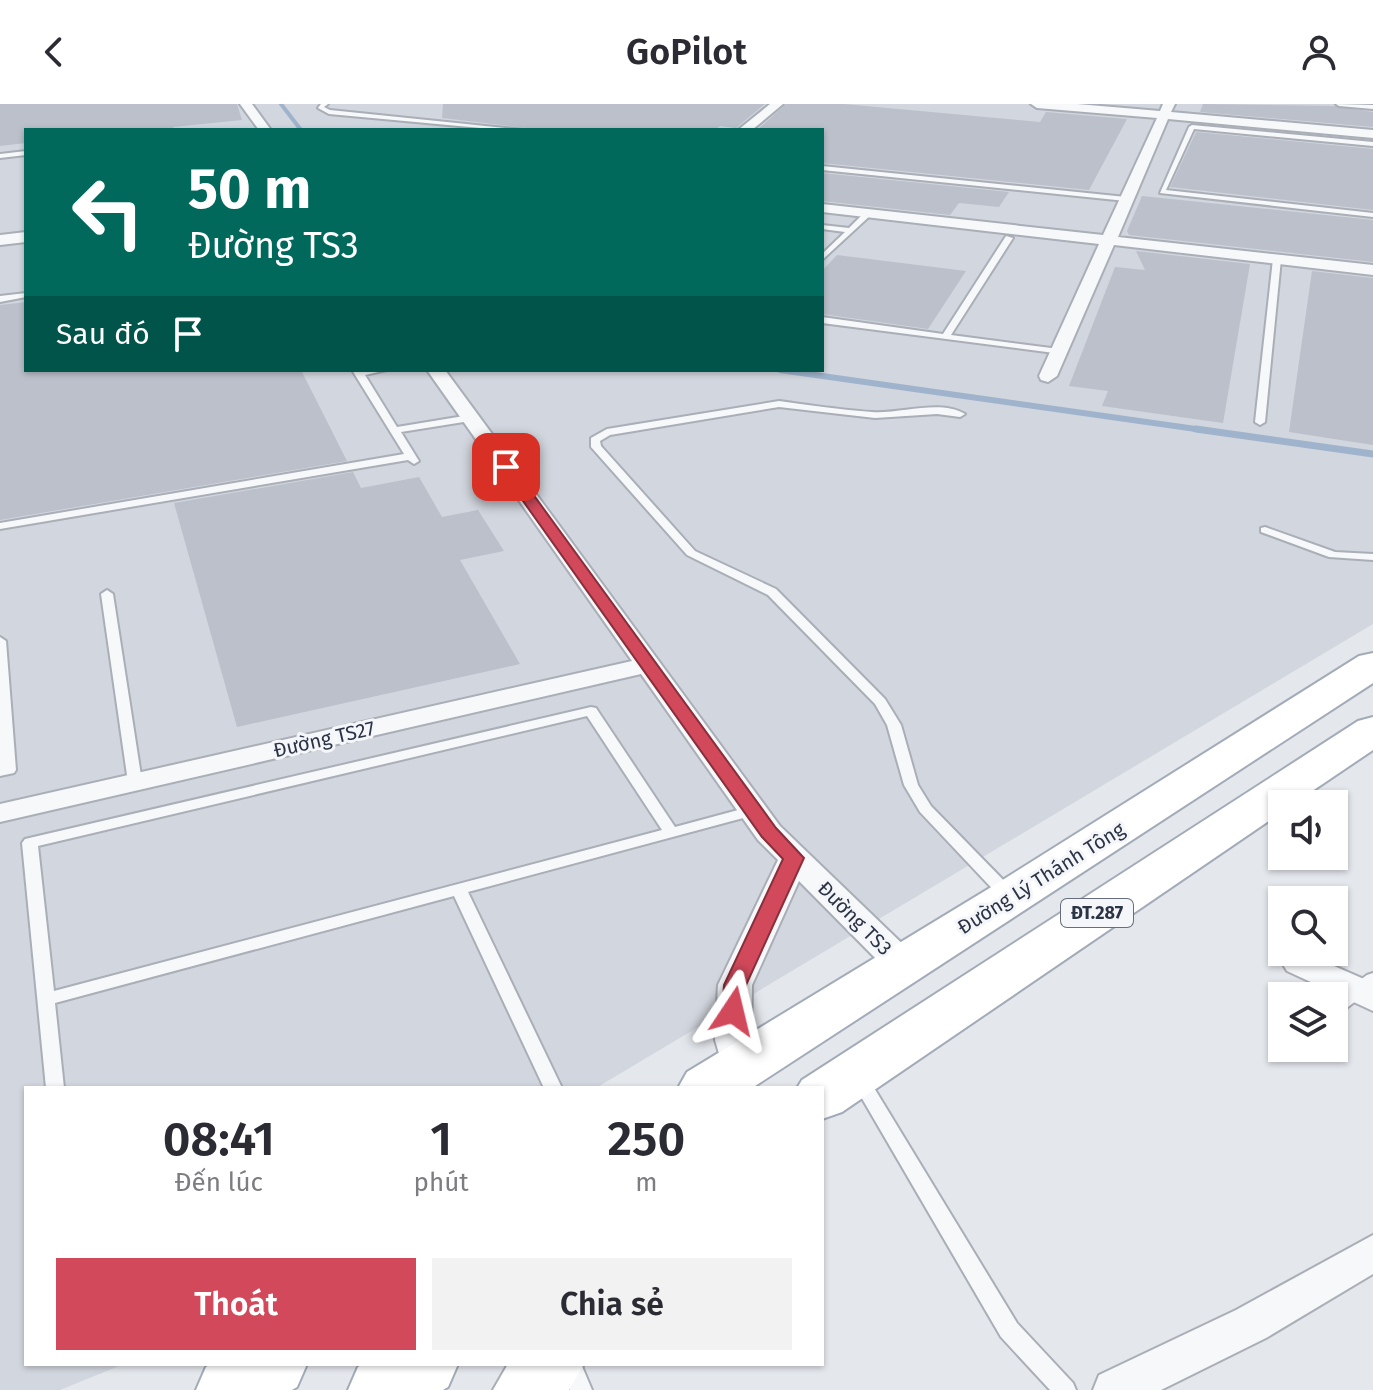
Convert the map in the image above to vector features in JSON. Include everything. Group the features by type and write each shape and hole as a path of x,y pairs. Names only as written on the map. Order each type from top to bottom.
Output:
{"main road":[{"name":"Đường Lý Thánh Tông","path":"723,1078 1011,898 1373,665"},
{"name":"ĐT.287","path":"839,1085 1373,730"},
{"path":"903,965 953,1007"},
{"path":"231,1390 270,1366"},
{"path":"383,1390 421,1366"},
{"path":"525,1390 551,1366"}],"street":[{"path":"246,104 263,128"},
{"path":"747,128 777,104"},
{"path":"1037,104 1166,110 1373,134"},
{"path":"1048,376 1166,110"},
{"path":"824,208 1373,270"},
{"path":"0,240 24,237"},
{"name":"Đường TS3","path":"437,372 753,811 794,858 903,965"},
{"name":"Đường TS27","path":"0,813 648,665"},
{"path":"723,1078 733,1040 735,985 794,858"},
{"path":"1305,966 1359,994"},
{"path":"1115,1390 1251,1324 1373,1253"}],"lane":[{"path":"325,104 320,107 329,112 501,128"},
{"path":"1339,104 1373,107"},
{"path":"1373,144 1192,127 1162,192 1373,215"},
{"path":"0,156 24,153"},
{"path":"824,168 1126,199"},
{"path":"824,256 869,213"},
{"path":"824,227 848,230"},
{"path":"945,337 1009,238"},
{"path":"1260,422 1277,259"},
{"path":"0,299 24,295"},
{"path":"824,320 1059,352"},
{"path":"0,526 414,460 358,372"},
{"path":"960,414 937,411 875,415 779,404 607,432 595,440 596,447 691,553 763,585 880,702 894,725 911,785 925,809 1011,898"},
{"path":"395,430 470,418"},
{"path":"1265,530 1333,555 1373,557"},
{"path":"107,594 135,782"},
{"path":"0,641 9,770 0,772"},
{"path":"55,1086 30,843 591,711 671,832"},
{"path":"46,999 753,811"},
{"path":"459,889 552,1086"},
{"path":"839,1085 1009,1330 1065,1390"},
{"path":"571,1366 581,1390"}],"shaded area":[{"path":"0,104 1373,104 1373,624 599,1086 24,1086 24,1366 119,1366 60,1390 0,1390"}],"building":[{"path":"0,104 237,104 242,120 174,128 24,128 24,143 0,146"},
{"path":"443,104 765,104 736,128 526,128 442,118"},
{"path":"786,104 844,104 1040,122 1046,112 1127,119 1089,190 824,163 824,128 759,128"},
{"path":"1203,104 1334,106 1373,112 1373,127 1200,112"},
{"path":"1196,132 1373,149 1373,210 1170,187"},
{"path":"824,173 1009,192 999,207 959,203 950,215 824,201"},
{"path":"1142,196 1373,220 1373,262 1129,235 1127,231"},
{"path":"1136,251 1250,264 1223,423 1102,406 1108,391 1069,386 1115,267 1145,270"},
{"path":"837,255 966,271 928,329 824,314 824,269"},
{"path":"1312,271 1373,278 1373,445 1289,432"},
{"path":"24,302 24,372 302,372 347,461 0,520 0,305"},
{"path":"353,472 361,488 419,477 442,517 478,510 504,551 460,560 520,664 237,727 174,503"}],"waterway":[{"path":"281,104 299,128"},
{"path":"794,372 1210,431"},
{"path":"1196,429 1373,454"}],"route":[{"path":"506,467 769,833 794,858 746,957 735,985 733,1011"}]}
